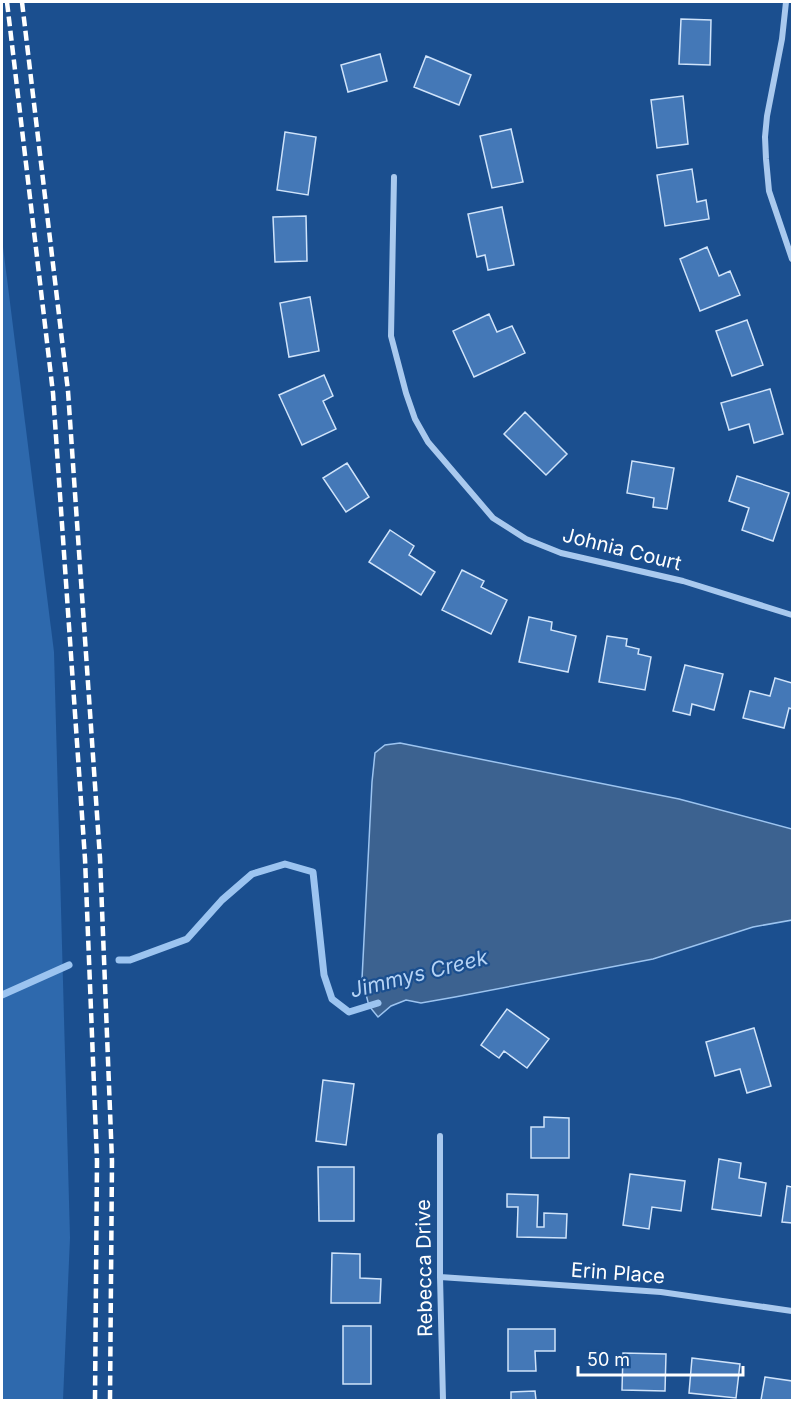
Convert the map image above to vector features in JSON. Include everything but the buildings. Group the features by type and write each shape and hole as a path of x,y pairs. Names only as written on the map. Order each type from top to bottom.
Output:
{"street":[{"path":"786,2 765,137 769,191 792,259"},
{"name":"Johnia Court","path":"394,177 392,336 406,393 415,419 428,442 493,518 526,539 561,553 683,581 792,615"},
{"name":"Rebecca Drive","path":"440,1136 443,1401"},
{"name":"Erin Place","path":"440,1276 661,1292 792,1311"}],"shaded area":[{"path":"2,239 54,652 70,1238 63,1400 2,1400"}],"water":[{"path":"400,743 679,799 792,829 792,920 753,927 653,959 421,1003 406,1000 391,1006 378,1017 369,1006 362,979 372,782 375,753 385,745"}],"waterway":[{"name":"Jimmys Creek","path":"119,960 130,960 187,939 222,900 252,874 285,864 313,872 324,975 332,999 349,1012 378,1003"},
{"name":"Jimmys Creek","path":"2,995 69,965"}],"railway":[{"path":"7,2 53,393 85,859 97,1161 95,1400"},
{"path":"22,2 68,391 100,858 112,1161 110,1400"}]}
